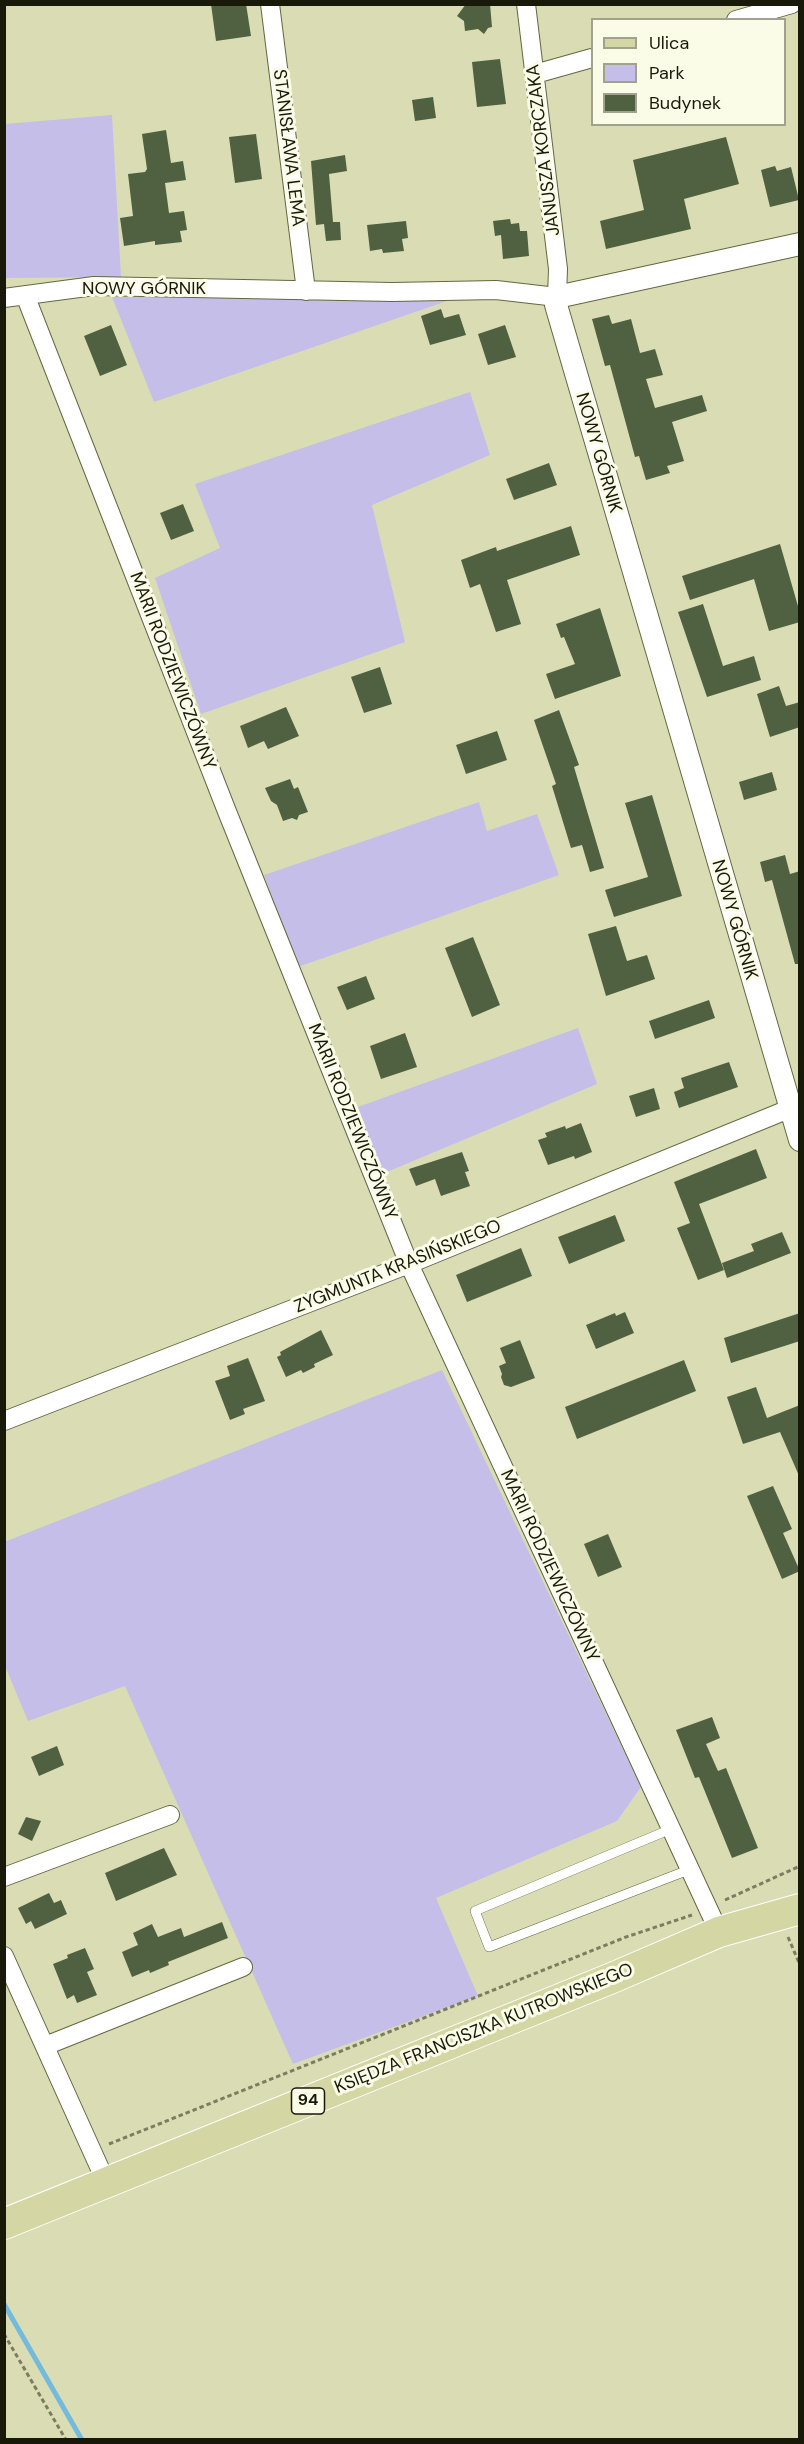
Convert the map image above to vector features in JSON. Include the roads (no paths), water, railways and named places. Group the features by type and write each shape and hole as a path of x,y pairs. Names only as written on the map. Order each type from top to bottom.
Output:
{"main road":[{"name":"KSIĘDZA FRANCISZKA KUTROWSKIEGO","path":"4,2224 612,1978 714,1920 789,1912"}],"street":[{"name":"STANISŁAWA LEMA","path":"270,4 306,291"},
{"name":"JANUSZA KORCZAKA","path":"526,4 558,269 557,297"},
{"path":"743,18 792,4"},
{"path":"535,74 591,58"},
{"path":"557,297 799,249"},
{"name":"NOWY GÓRNIK","path":"4,298 94,286 306,291 496,290 557,297 557,311 789,1109 800,1140"},
{"name":"MARII RODZIEWICZÓWNY","path":"25,295 226,809 408,1264 714,1920"},
{"name":"ZYGMUNTA KRASIŃSKIEGO","path":"4,1421 408,1264 789,1109"},
{"path":"4,1877 170,1815"},
{"path":"4,1956 106,2182"},
{"path":"45,2046 243,1967"}],"lane":[{"path":"671,1829 475,1911 489,1947 691,1869"}],"waterway":[{"path":"4,2304 82,2440"}]}
